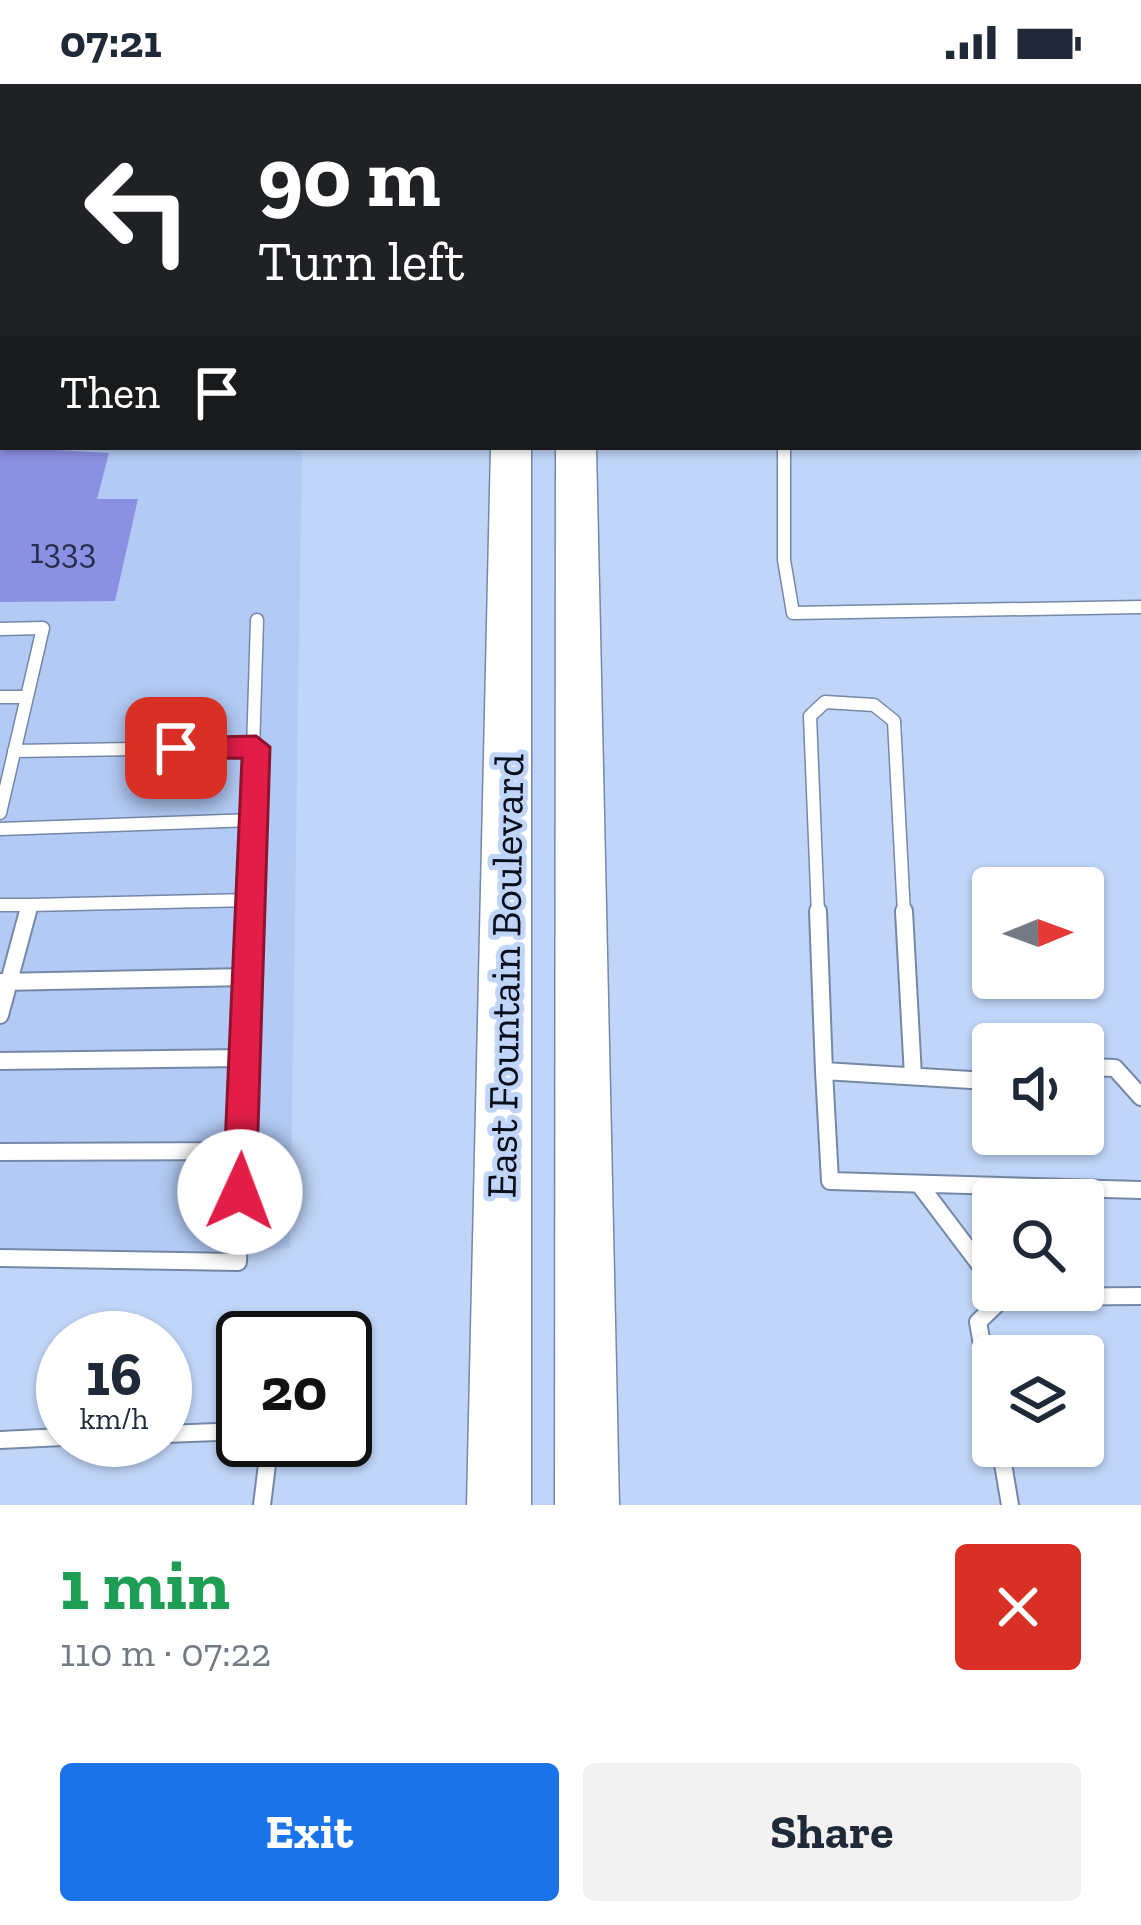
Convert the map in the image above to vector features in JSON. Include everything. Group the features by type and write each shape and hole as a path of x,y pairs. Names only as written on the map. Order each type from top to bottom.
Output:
{"highway":[{"name":"East Fountain Boulevard","path":"499,1505 511,450"},
{"name":"East Fountain Boulevard","path":"576,450 587,1505"}],"lane":[{"path":"784,450 784,560 793,613 1141,607"},
{"path":"0,1258 238,1262 256,620"},
{"path":"0,629 44,628 0,813"},
{"path":"0,697 27,697"},
{"path":"913,1076 894,721 874,705 825,703 809,716 830,1181 1141,1190"},
{"path":"14,751 256,747"},
{"path":"0,829 253,820"},
{"path":"0,905 250,900"},
{"path":"0,1015 5,982 30,905"},
{"path":"5,982 247,977"},
{"path":"0,1061 244,1058"},
{"path":"1104,1068 1115,1068 1141,1097"},
{"path":"824,1071 972,1080"},
{"path":"0,1152 241,1151"},
{"path":"919,1184 972,1254"},
{"path":"1104,1294 1141,1296"},
{"path":"0,1440 36,1439"},
{"path":"262,1505 267,1467"},
{"path":"1004,1467 1010,1505"}],"shaded area":[{"path":"0,450 302,450 290,1248 0,1265"}],"building":[{"path":"0,450 109,453 97,499 138,499 115,601 0,602"}],"route":[{"path":"176,748 256,747 240,1192"}]}
